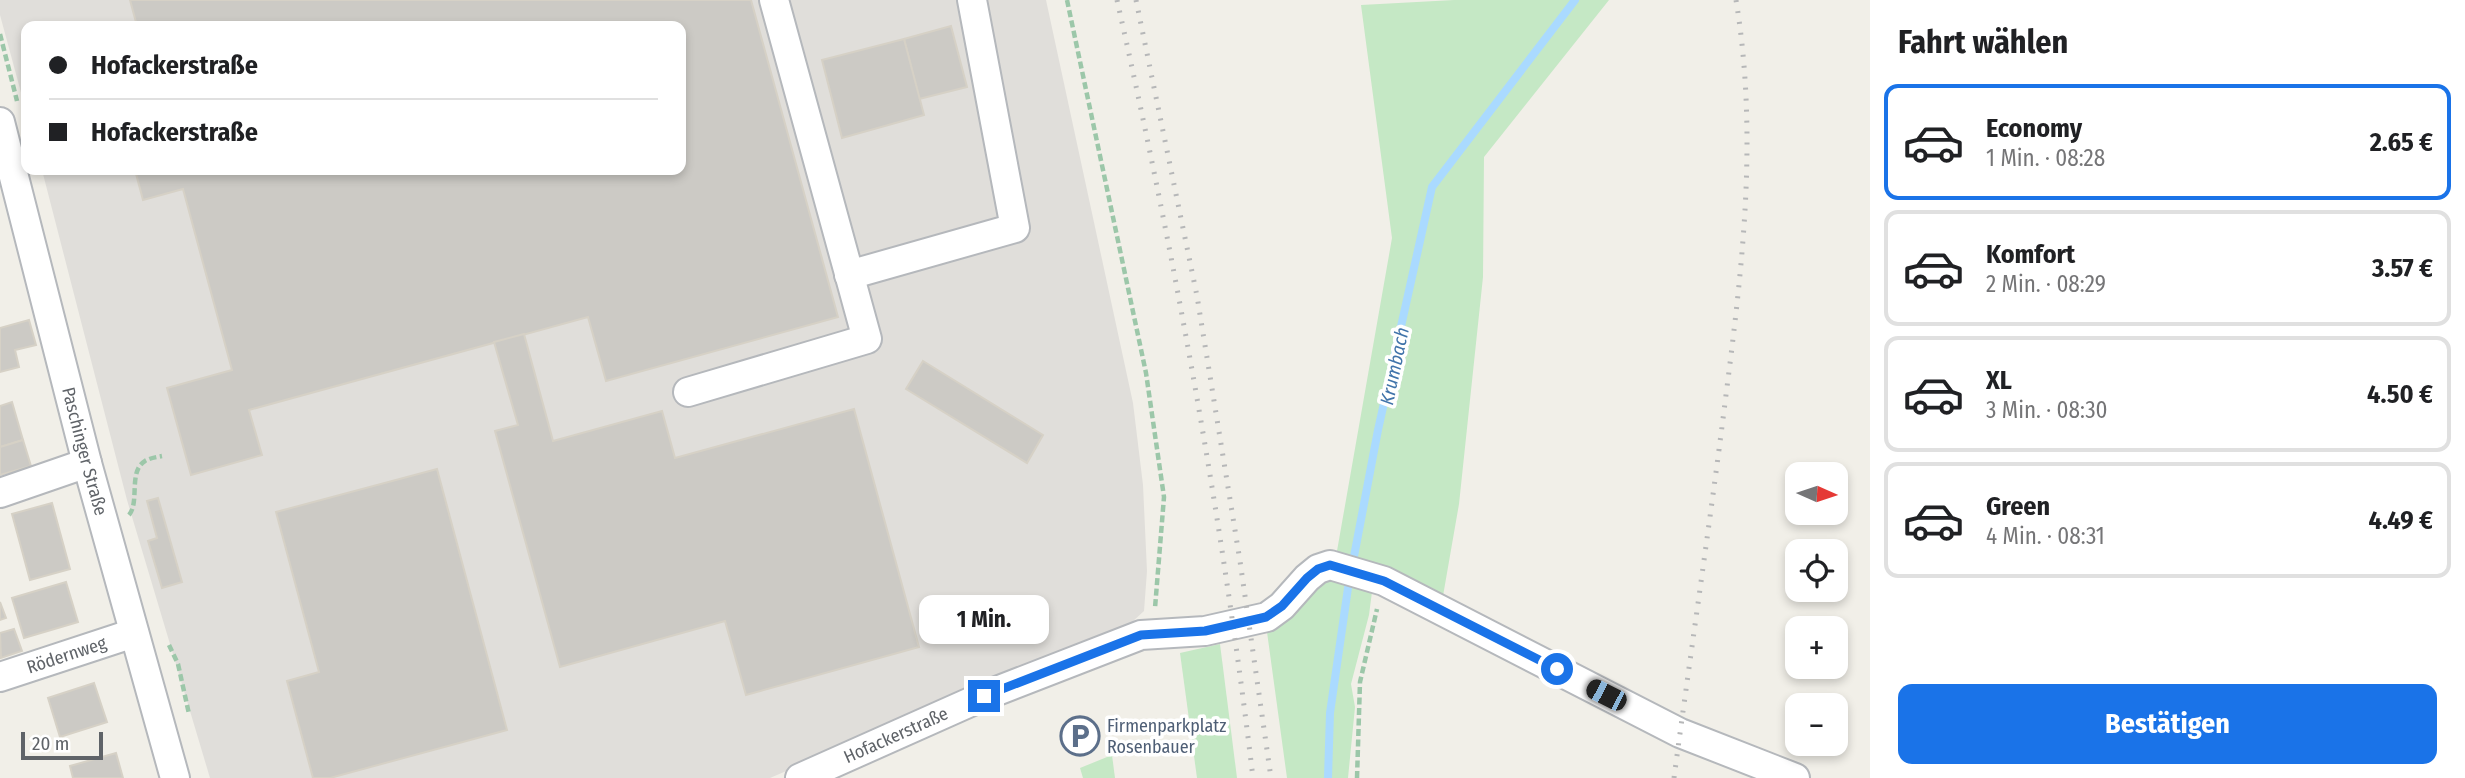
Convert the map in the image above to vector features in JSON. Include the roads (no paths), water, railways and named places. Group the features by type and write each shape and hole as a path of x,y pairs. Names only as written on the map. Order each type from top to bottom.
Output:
{"street":[{"path":"688,392 867,339 774,0"},
{"path":"849,275 1015,228 972,0"},
{"name":"Paschinger Straße","path":"10,116 21,166"},
{"name":"Paschinger Straße","path":"23,175 87,463 175,778"},
{"path":"0,494 87,463"},
{"name":"Hofackerstraße","path":"800,778 984,696 1141,635 1205,631 1266,617 1282,606 1318,569 1330,565 1362,573 1680,733 1795,778"},
{"name":"Rödernweg","path":"0,677 134,633"}],"waterway":[{"name":"Krumbach","path":"1328,778 1330,713 1348,588 1378,430 1432,187 1575,0"}],"railway":[{"path":"1117,0 1158,193 1212,485 1253,778"},
{"path":"1136,0 1197,296 1240,561 1271,778"},
{"path":"1674,778 1720,443 1746,198 1746,100 1736,0"}],"place":[{"name":"Firmenparkplatz Rosenbauer","path":"1080,736"}]}
